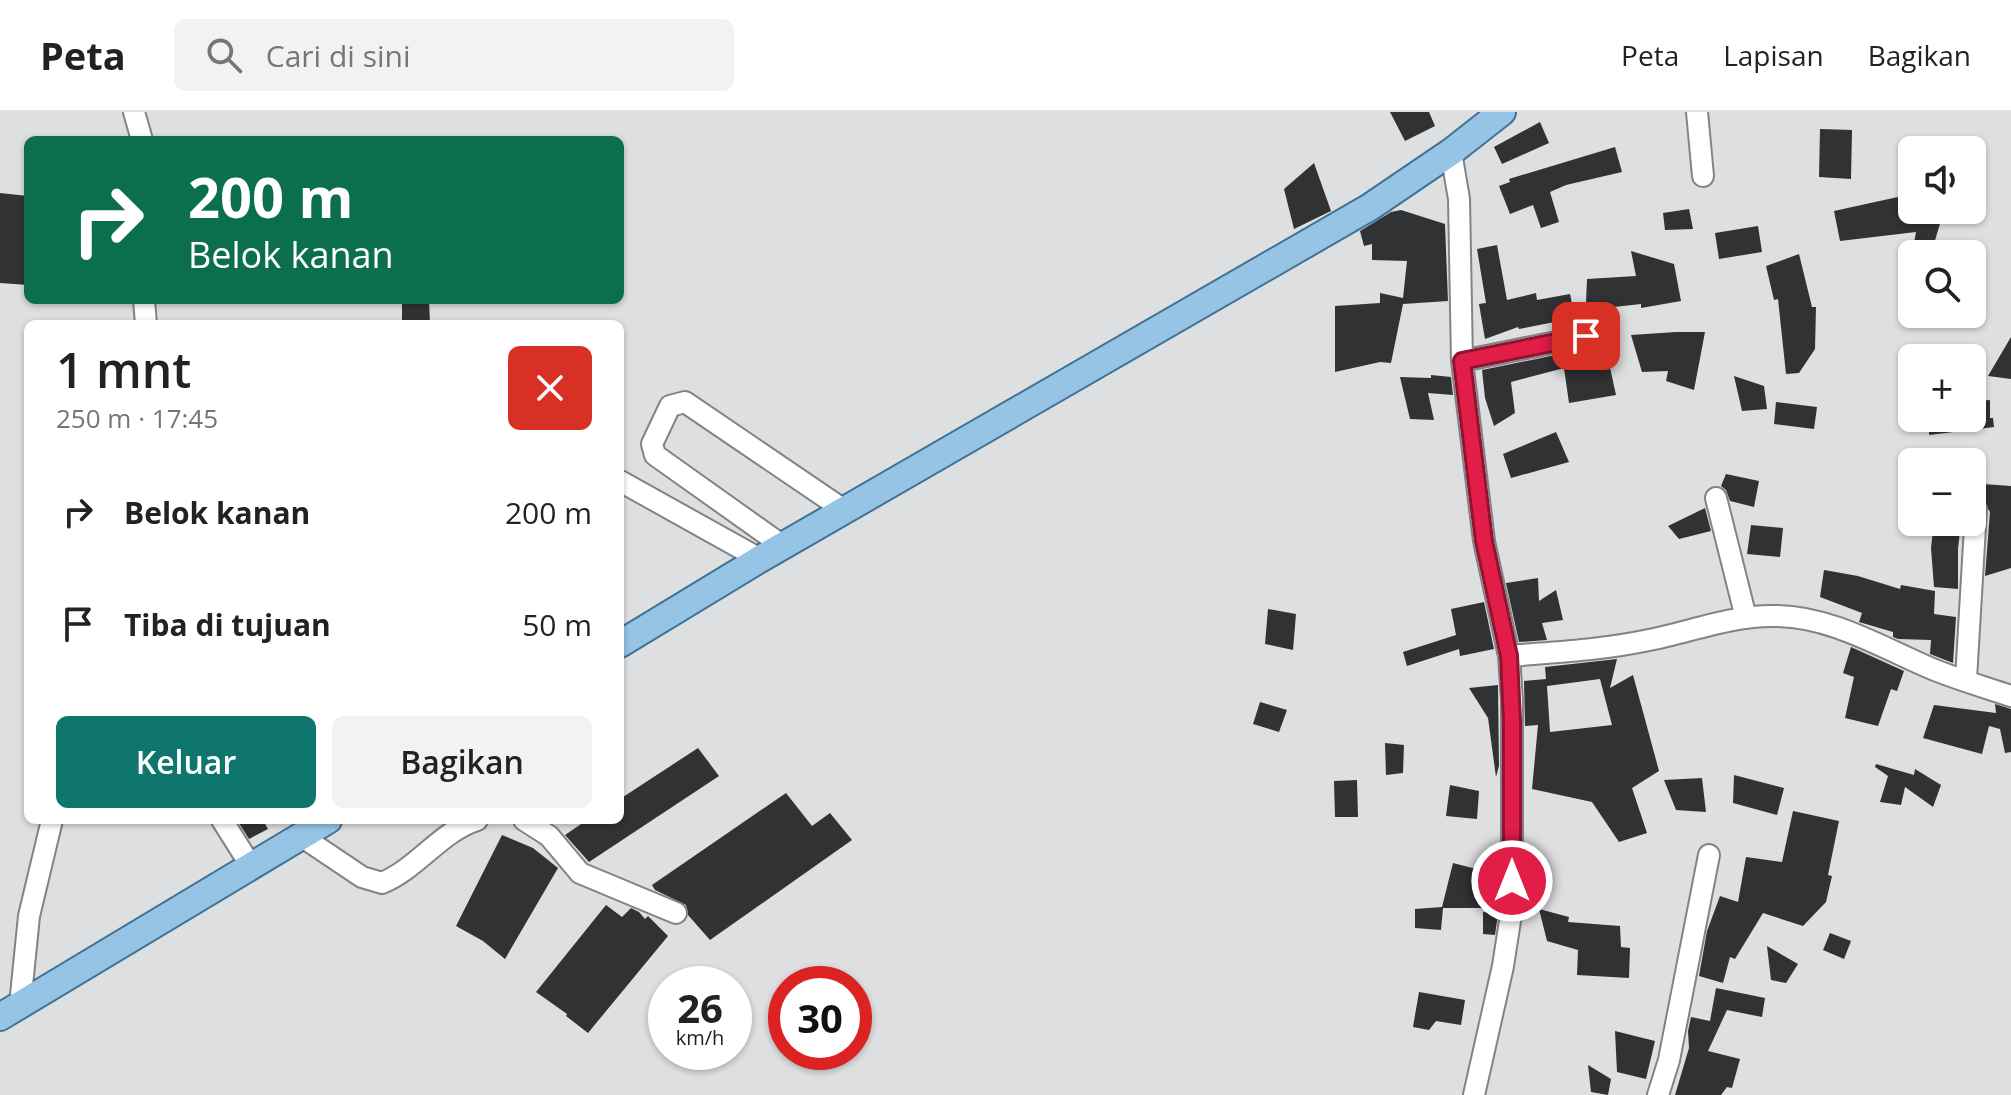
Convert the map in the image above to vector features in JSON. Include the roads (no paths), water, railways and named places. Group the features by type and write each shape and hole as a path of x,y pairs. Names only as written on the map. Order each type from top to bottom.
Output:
{"main road":[{"path":"624,642 844,510 1370,207 1451,152 1502,112"},
{"path":"10,1011 321,824"}],"street":[{"path":"134,112 141,136"},
{"path":"1697,112 1703,176"},
{"path":"1451,152 1461,224 1462,361 1484,541 1509,656 1512,737 1512,908 1503,966 1474,1095"},
{"path":"1462,361 1586,336"},
{"path":"783,546 655,455 652,444 670,406 685,402 844,510"},
{"path":"624,483 760,559"},
{"path":"1716,498 1746,618"},
{"path":"1966,679 1974,536"},
{"path":"1509,656 1601,649 1746,618 1774,616 1822,623 1934,670 2011,696"},
{"path":"10,1011 51,824"},
{"path":"225,824 251,866"},
{"path":"301,836 362,877 382,883 402,873 453,831 468,824"},
{"path":"530,824 549,836 580,873 676,913"},
{"path":"1658,1095 1669,1060 1709,855"}]}
